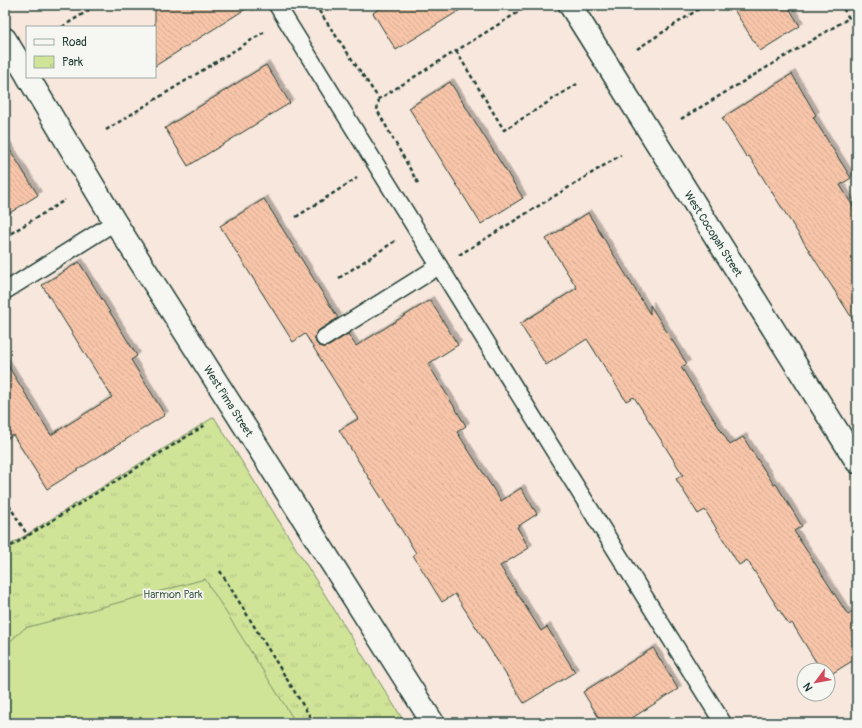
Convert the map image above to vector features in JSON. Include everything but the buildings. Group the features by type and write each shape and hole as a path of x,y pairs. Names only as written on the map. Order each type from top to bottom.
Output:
{"street":[{"name":"West Cocopah Street","path":"570,5 857,462"},
{"name":"West Pima Street","path":"5,39 26,73"},
{"name":"West Pima Street","path":"29,78 115,222 433,723"}],"lane":[{"path":"277,5 723,723"},
{"path":"5,291 115,222"},
{"path":"324,338 439,266"}],"path":[{"path":"64,26 97,5"},
{"path":"315,5 379,99 377,110 420,186"},
{"path":"637,49 705,5"},
{"path":"681,119 849,18 841,5"},
{"path":"379,99 528,6"},
{"path":"106,130 266,31"},
{"path":"456,51 504,130 577,84"},
{"path":"455,248 459,255 621,155"},
{"path":"296,217 363,175"},
{"path":"5,238 64,200"},
{"path":"339,278 400,238"},
{"path":"5,550 207,424"},
{"path":"5,499 28,536"},
{"path":"220,571 314,723"}],"green space":[{"name":"Harmon Park","path":"214,417 405,723 5,723 5,548"},
{"path":"205,579 296,723 5,723 5,646 25,628"}]}
